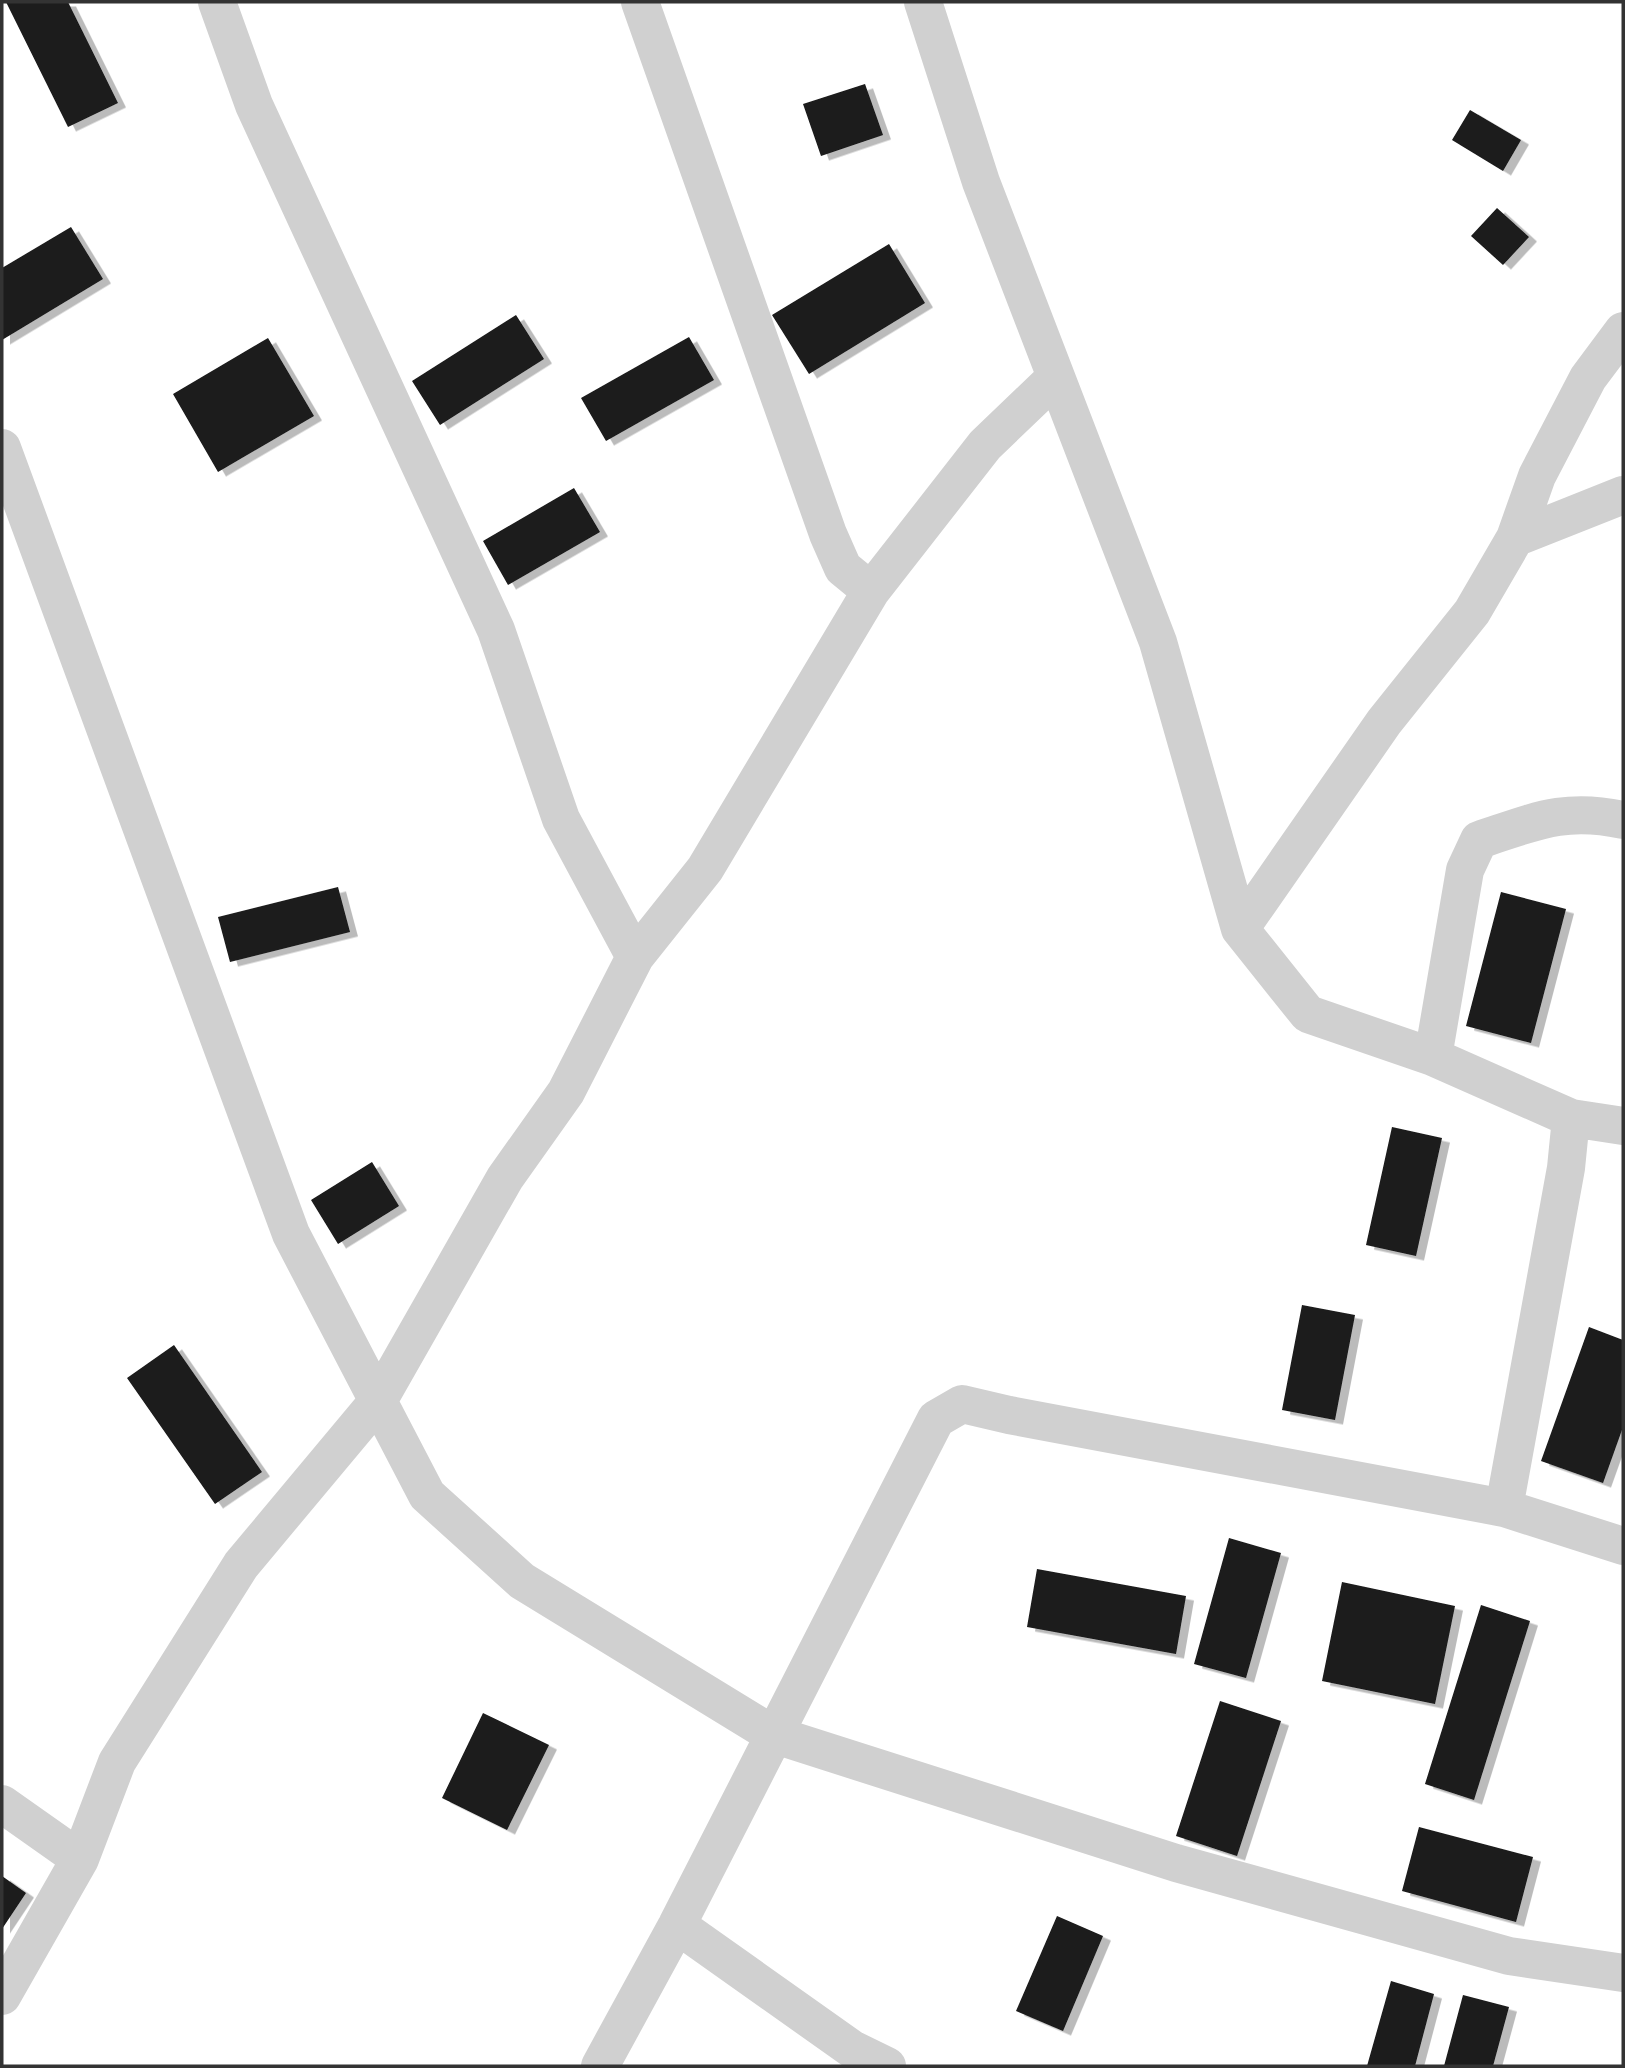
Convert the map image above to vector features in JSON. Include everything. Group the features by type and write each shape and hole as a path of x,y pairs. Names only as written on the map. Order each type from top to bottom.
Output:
{"street":[{"path":"217,2 254,106 496,630 561,819 635,957"},
{"path":"640,2 828,534 843,568 871,591"},
{"path":"923,2 981,182 1158,642 1240,929 1308,1014 1433,1058 1571,1118 1623,1126"},
{"path":"1240,929 1384,722 1472,612 1516,538 1537,476 1588,378 1623,331"},
{"path":"2,1996 80,1860 117,1762 241,1565 378,1401 505,1178 566,1092 635,957 705,869 871,591 985,445 1056,377"},
{"path":"2,449 291,1234 427,1496 522,1581 772,1734 1176,1863 1495,1953 1623,1973"},
{"path":"1516,538 1623,495"},
{"path":"1433,1058 1465,870 1479,840 1550,816 1592,813 1623,820"},
{"path":"1504,1508 1566,1168 1571,1118"},
{"path":"600,2066 677,1925 772,1734 936,1419 962,1404 1023,1418 1504,1508 1623,1546"},
{"path":"2,1804 80,1860"},
{"path":"677,1925 852,2049 887,2066"}],"building":[{"path":"6,2 68,2 118,103 68,127"},
{"path":"865,84 883,135 821,156 803,104"},
{"path":"1470,110 1521,140 1503,171 1452,140"},
{"path":"1497,208 1529,237 1503,265 1471,236"},
{"path":"71,227 103,279 2,340 2,268"},
{"path":"889,244 925,303 809,374 772,315"},
{"path":"516,315 544,359 440,425 412,381"},
{"path":"689,337 714,380 606,441 581,398"},
{"path":"268,338 314,416 218,472 173,394"},
{"path":"574,488 600,532 508,585 483,541"},
{"path":"338,887 350,932 230,962 218,917"},
{"path":"1501,892 1566,909 1531,1043 1466,1026"},
{"path":"1392,1127 1442,1138 1416,1256 1366,1245"},
{"path":"372,1162 399,1206 338,1244 311,1200"},
{"path":"1302,1305 1355,1315 1335,1420 1282,1410"},
{"path":"1589,1327 1623,1340 1623,1427 1603,1483 1541,1461"},
{"path":"174,1345 262,1472 215,1504 127,1378"},
{"path":"1229,1538 1281,1553 1246,1678 1194,1664"},
{"path":"1037,1569 1186,1596 1176,1654 1027,1627"},
{"path":"1342,1582 1455,1606 1435,1704 1322,1681"},
{"path":"1481,1605 1530,1621 1474,1800 1425,1784"},
{"path":"1220,1701 1281,1721 1237,1856 1176,1836"},
{"path":"483,1713 549,1745 507,1830 442,1798"},
{"path":"1419,1827 1533,1857 1516,1922 1402,1891"},
{"path":"2,1876 26,1893 2,1929"},
{"path":"1057,1916 1103,1936 1063,2031 1016,2011"},
{"path":"1391,1981 1434,1994 1415,2066 1367,2066"},
{"path":"1463,1995 1509,2007 1493,2066 1444,2066"}]}
